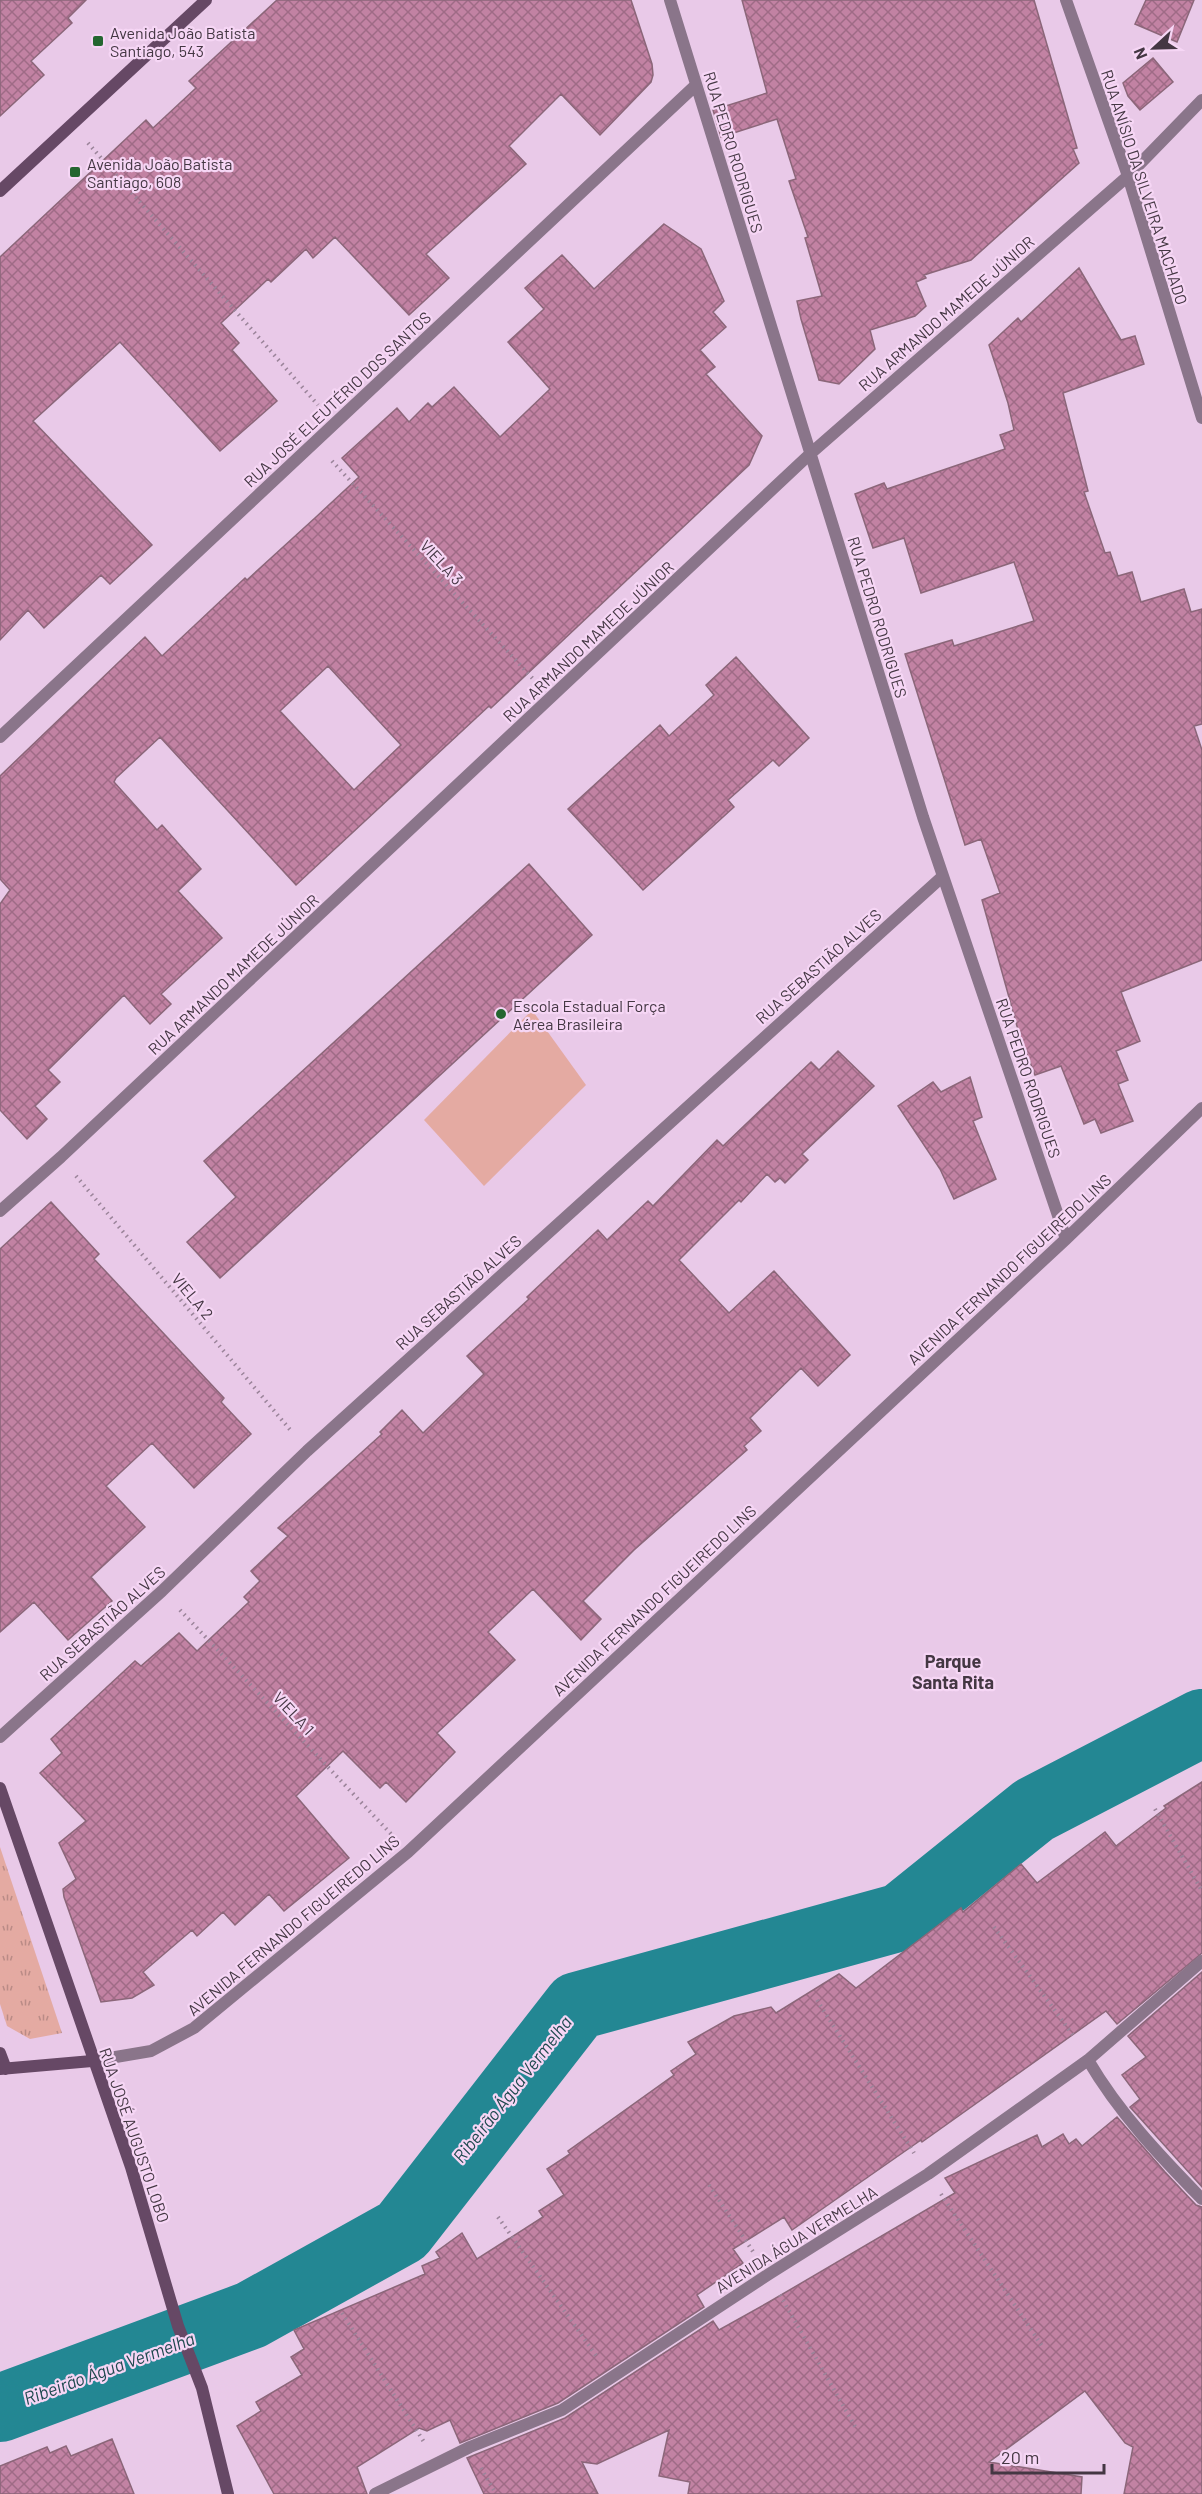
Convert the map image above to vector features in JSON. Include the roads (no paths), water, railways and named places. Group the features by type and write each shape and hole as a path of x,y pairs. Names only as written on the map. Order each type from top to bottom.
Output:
{"street":[{"path":"0,191 73,126 206,0"},
{"name":"RUA PEDRO RODRIGUES","path":"670,0 942,877 1066,1239"},
{"name":"RUA ANÍSIO DA SILVEIRA MACHADO","path":"1066,0 1128,176 1202,418"},
{"name":"RUA JOSÉ ELEUTÉRIO DOS SANTOS","path":"0,737 696,85"},
{"name":"RUA ARMANDO MAMEDE JÚNIOR","path":"0,1211 61,1157 810,454 1128,176 1202,100"},
{"name":"RUA SEBASTIÃO ALVES","path":"0,1737 162,1591 308,1450 942,877"},
{"name":"AVENIDA FERNANDO FIGUEIREDO LINS","path":"92,2061 150,2051 194,2028 408,1852 1066,1239 1202,1108"},
{"name":"RUA JOSÉ AUGUSTO LOBO","path":"0,1788 92,2061 131,2167 178,2326 202,2388 228,2494"},
{"name":"AVENIDA ÁGUA VERMELHA","path":"375,2494 437,2463 562,2410 768,2274 928,2174 1088,2060 1202,1961"},
{"path":"0,2053 3,2069 92,2061"},
{"path":"1088,2060 1108,2094 1159,2154 1202,2199"}],"waterway":[{"name":"Ribeirão Água Vermelha","path":"0,2408 251,2315 402,2231 577,2006 901,1917 1034,1810 1202,1723"}],"place":[{"name":"Avenida João Batista Santiago, 543","path":"98,41"},
{"name":"Avenida João Batista Santiago, 608","path":"75,172"},
{"name":"Escola Estadual Força Aérea Brasileira","path":"501,1014"}],"district":[{"name":"Parque Santa Rita","path":"953,1671"}]}
